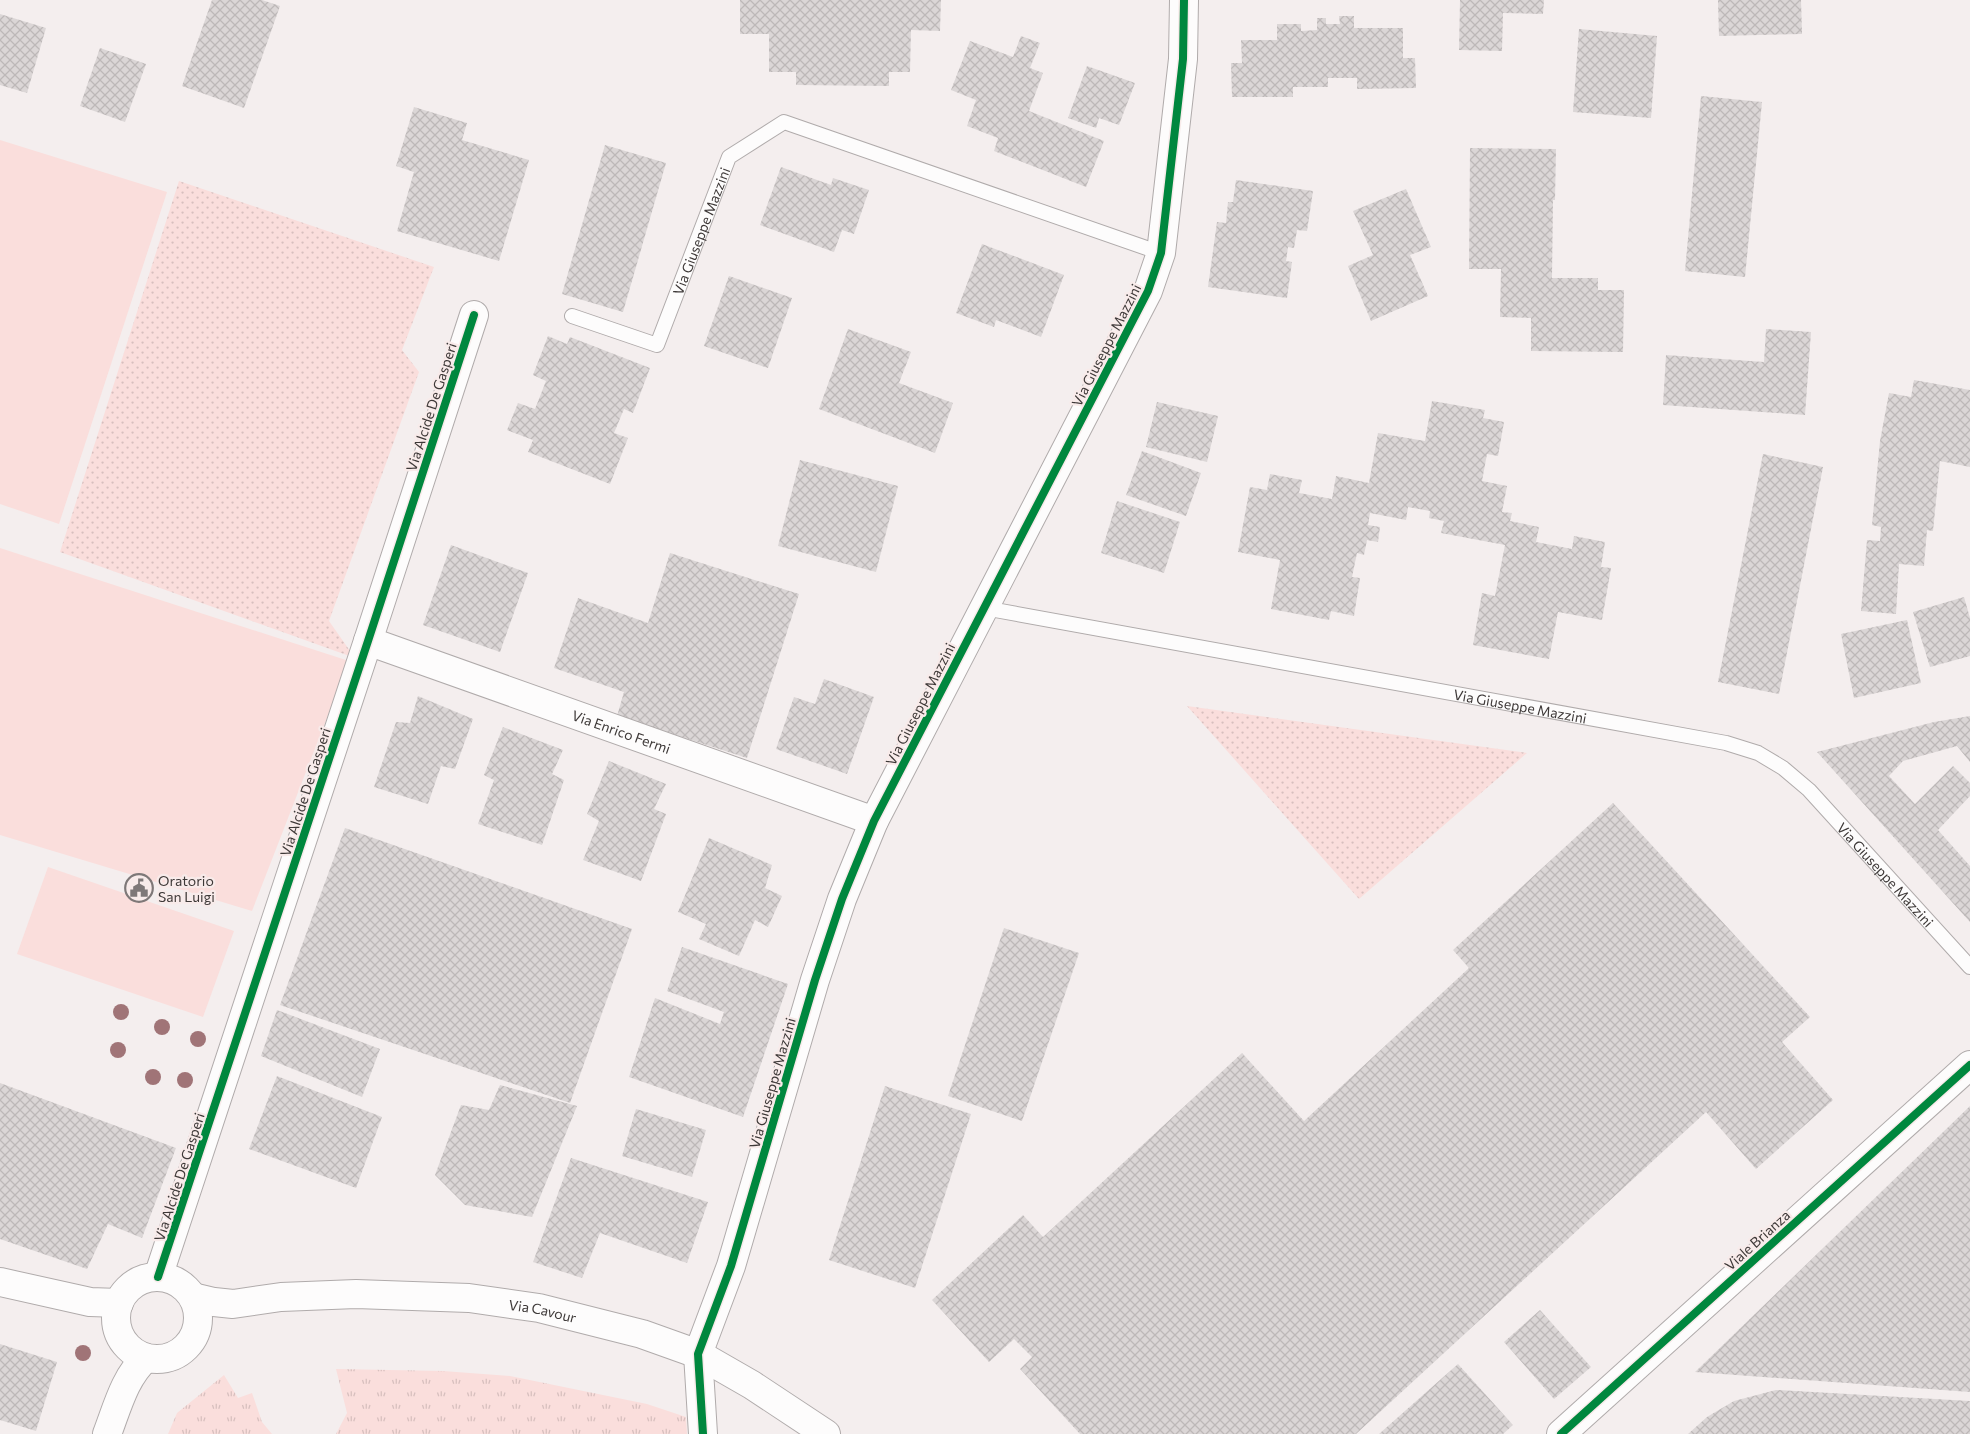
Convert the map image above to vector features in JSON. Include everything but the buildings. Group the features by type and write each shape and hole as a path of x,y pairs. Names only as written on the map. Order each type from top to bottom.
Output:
{"street":[{"name":"Via Giuseppe Mazzini","path":"703,1434 698,1354 731,1266 815,980 842,899 874,821 1148,291 1161,253 1183,59 1184,0"},
{"name":"Via Alcide De Gasperi","path":"162,1275 474,315"},
{"name":"Via Enrico Fermi","path":"368,641 874,821"},
{"name":"Viale Brianza","path":"1561,1434 1970,1065"},
{"path":"162,1275 184,1287 192,1297 198,1310 198,1323 190,1343 178,1354 159,1360 139,1360 123,1343 116,1329 118,1310 123,1294 134,1284 162,1275"},
{"path":"0,1282 118,1310"},
{"name":"Via Cavour","path":"192,1297 233,1304 281,1297 356,1294 469,1298 539,1308 642,1334 698,1354 759,1390 826,1434"},
{"name":"Via Cavour","path":"198,1323 233,1304"},
{"path":"107,1434 126,1385 139,1360"}],"lane":[{"name":"Via Giuseppe Mazzini","path":"572,316 657,345 729,157 784,122 1161,253"},
{"name":"Via Giuseppe Mazzini","path":"984,608 1726,743 1758,753 1783,768 1809,790 1970,967"}],"green space":[{"path":"0,140 167,192 59,524 0,504"},
{"path":"179,181 434,267 402,350 419,372 329,621 355,658 60,552"},
{"path":"0,548 349,661 252,911 0,835"},
{"path":"1187,706 1527,753 1359,899"},
{"path":"48,867 234,931 203,1017 17,954"},
{"path":"336,1369 443,1371 510,1376 647,1404 686,1417 687,1434 336,1434 347,1413"},
{"path":"224,1375 238,1398 252,1393 262,1422 272,1434 168,1434 177,1413"}],"cycle path":[{"path":"703,1434 698,1354 731,1266 815,980 842,899 874,821 1148,291 1161,253 1183,59 1184,0"},
{"path":"158,1277 474,315"},
{"path":"1561,1434 1970,1065"}],"place":[{"name":"Oratorio San Luigi","path":"139,888"}]}
